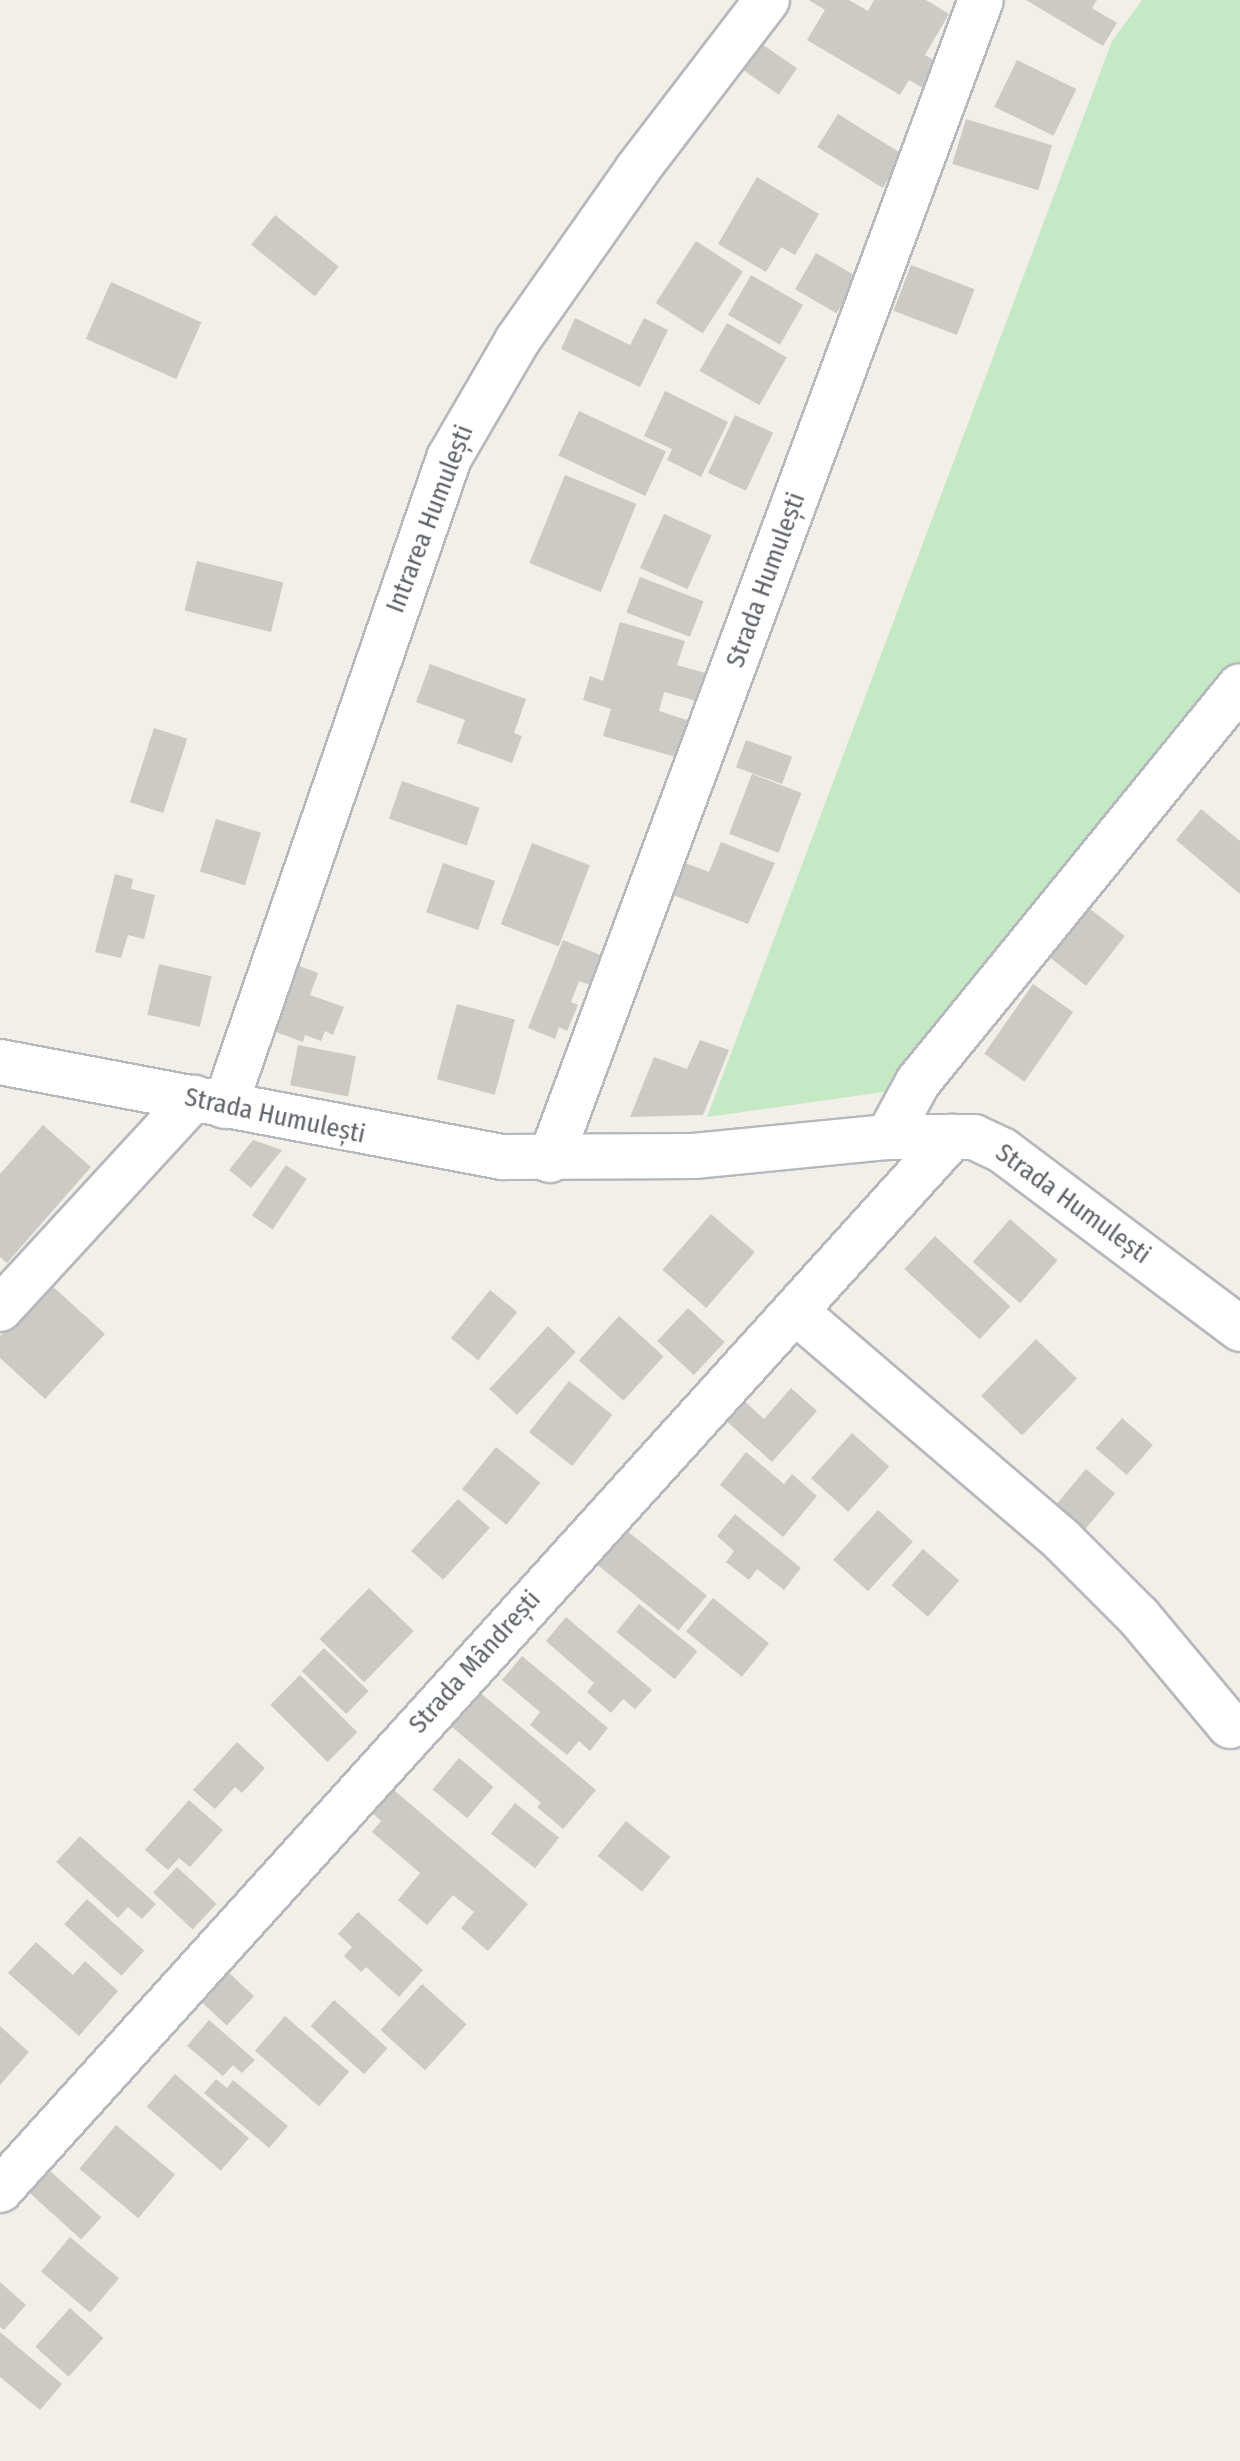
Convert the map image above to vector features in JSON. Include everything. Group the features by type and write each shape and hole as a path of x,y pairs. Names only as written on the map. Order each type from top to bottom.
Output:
{"street":[{"name":"Intrarea Humulești","path":"209,1102 449,458 517,341 637,170 767,0"},
{"name":"Strada Humulești","path":"550,1160 981,0"},
{"path":"888,1137 918,1082 1240,686"},
{"name":"Strada Humulești","path":"0,1062 461,1151 550,1160 694,1156 888,1137 952,1137 987,1141 1240,1329"},
{"path":"0,1309 209,1102"},
{"name":"Strada Mândrești","path":"0,2190 952,1137"},
{"path":"795,1311 1062,1540 1139,1617 1230,1726"}],"green space":[{"path":"1142,0 1240,0 1240,672 897,1090 707,1117 1112,41"}],"building":[{"path":"809,0 849,0 868,11 874,0 926,0 949,14 925,55 946,67 931,93 909,80 900,95 807,40 825,10"},
{"path":"1026,0 1097,0 1092,8 1117,23 1103,46"},
{"path":"752,37 797,69 779,95 734,63"},
{"path":"1017,60 1076,89 1054,136 994,107"},
{"path":"838,114 903,155 883,188 817,147"},
{"path":"966,119 1052,145 1038,190 952,164"},
{"path":"757,177 819,214 795,255 781,247 766,272 718,244"},
{"path":"275,215 339,267 315,296 251,245"},
{"path":"696,241 743,271 703,334 656,303"},
{"path":"816,253 858,277 837,313 795,289"},
{"path":"911,265 974,289 957,335 893,311"},
{"path":"751,275 803,305 780,345 728,315"},
{"path":"111,282 201,322 176,379 86,339"},
{"path":"575,318 630,345 644,318 668,330 640,387 561,349"},
{"path":"727,323 787,357 759,405 700,371"},
{"path":"665,391 728,422 701,477 667,460 672,449 644,436"},
{"path":"579,411 666,452 645,496 558,455"},
{"path":"735,415 773,433 746,491 708,473"},
{"path":"565,475 636,504 601,592 529,563"},
{"path":"664,514 712,535 688,589 640,568"},
{"path":"197,561 283,583 271,632 185,610"},
{"path":"640,577 703,601 690,637 626,612"},
{"path":"620,622 685,641 677,665 705,673 697,701 664,692 659,711 690,721 679,758 603,736 611,709 583,700 590,676 603,681"},
{"path":"430,664 526,699 514,733 522,736 512,763 457,743 465,720 416,702"},
{"path":"154,728 187,739 163,813 130,802"},
{"path":"746,740 792,757 782,784 736,767"},
{"path":"752,774 801,793 779,853 729,834"},
{"path":"402,781 480,808 467,846 389,819"},
{"path":"1201,809 1240,841 1240,894 1176,840"},
{"path":"216,819 261,833 245,885 200,872"},
{"path":"721,842 775,863 748,924 668,893 680,861 709,872"},
{"path":"532,843 590,865 559,946 501,924"},
{"path":"443,863 495,881 478,930 426,912"},
{"path":"115,874 133,879 131,889 155,895 144,939 128,935 121,958 95,952"},
{"path":"1080,901 1125,936 1086,986 1041,951"},
{"path":"563,940 608,958 596,987 579,981 571,1002 578,1005 567,1031 559,1027 555,1039 528,1028"},
{"path":"289,962 318,973 310,995 344,1007 333,1035 325,1031 321,1041 305,1035 303,1042 265,1028"},
{"path":"159,964 212,976 200,1027 147,1015"},
{"path":"1033,984 1073,1012 1024,1082 984,1054"},
{"path":"457,1004 515,1020 495,1095 437,1079"},
{"path":"700,1040 729,1050 703,1115 630,1117 654,1057 687,1069"},
{"path":"298,1045 356,1056 348,1097 290,1085"},
{"path":"43,1125 91,1167 7,1263 0,1257 0,1174"},
{"path":"253,1140 282,1150 251,1188 229,1170"},
{"path":"286,1165 307,1179 273,1230 252,1216"},
{"path":"711,1214 755,1252 706,1308 662,1270"},
{"path":"1010,1219 1058,1260 1020,1303 973,1262"},
{"path":"935,1236 1010,1306 980,1339 904,1269"},
{"path":"49,1283 105,1334 45,1399 0,1358 0,1336"},
{"path":"490,1290 517,1312 478,1360 451,1338"},
{"path":"688,1308 725,1342 694,1375 657,1341"},
{"path":"619,1316 664,1356 623,1401 579,1361"},
{"path":"548,1326 576,1352 517,1415 489,1389"},
{"path":"1036,1339 1077,1379 1022,1435 981,1396"},
{"path":"569,1381 612,1415 572,1466 529,1432"},
{"path":"791,1388 817,1411 772,1462 723,1418 741,1398 764,1419"},
{"path":"1122,1418 1153,1445 1127,1475 1096,1448"},
{"path":"852,1433 889,1466 848,1512 811,1478"},
{"path":"496,1447 540,1483 506,1525 462,1489"},
{"path":"746,1452 784,1484 792,1474 817,1496 783,1537 720,1485"},
{"path":"1086,1469 1115,1493 1083,1532 1054,1507"},
{"path":"458,1499 490,1528 443,1580 411,1551"},
{"path":"878,1510 913,1541 868,1591 833,1560"},
{"path":"735,1514 801,1568 784,1590 757,1569 749,1580 726,1562 734,1551 717,1536"},
{"path":"626,1530 707,1595 679,1630 598,1565"},
{"path":"923,1549 959,1580 928,1617 892,1585"},
{"path":"369,1588 414,1631 364,1682 320,1639"},
{"path":"713,1598 769,1643 742,1677 686,1631"},
{"path":"639,1604 697,1651 675,1679 616,1632"},
{"path":"566,1617 652,1690 635,1709 623,1699 611,1713 587,1692 594,1683 546,1641"},
{"path":"324,1648 369,1691 346,1714 302,1671"},
{"path":"522,1656 608,1728 590,1751 579,1741 567,1755 530,1725 540,1712 502,1680"},
{"path":"300,1675 357,1732 328,1762 270,1705"},
{"path":"472,1686 596,1790 563,1829 537,1807 541,1803 444,1720"},
{"path":"237,1742 265,1768 242,1793 235,1787 215,1809 193,1790"},
{"path":"459,1758 493,1787 467,1818 433,1789"},
{"path":"389,1786 528,1904 488,1951 461,1928 474,1912 453,1895 427,1925 398,1900 420,1873 372,1832 381,1821 369,1810"},
{"path":"189,1800 223,1830 190,1867 179,1858 168,1870 145,1850"},
{"path":"515,1803 559,1837 535,1868 491,1834"},
{"path":"626,1821 670,1857 642,1892 598,1856"},
{"path":"80,1836 156,1904 142,1919 128,1907 118,1918 56,1862"},
{"path":"177,1867 216,1904 193,1929 153,1893"},
{"path":"87,1899 144,1951 121,1976 64,1924"},
{"path":"358,1912 423,1970 399,1997 366,1967 361,1972 344,1956 352,1947 338,1934"},
{"path":"36,1942 73,1975 85,1961 118,1991 79,2036 8,1973"},
{"path":"227,1971 254,1996 227,2025 200,2000"},
{"path":"422,1984 467,2024 425,2070 381,2030"},
{"path":"334,2000 388,2048 364,2074 311,2026"},
{"path":"285,2016 349,2072 319,2106 255,2051"},
{"path":"209,2020 255,2060 242,2073 233,2065 223,2076 187,2046"},
{"path":"0,2026 29,2052 0,2085"},
{"path":"175,2074 249,2138 221,2171 147,2106"},
{"path":"216,2079 227,2088 233,2080 288,2126 269,2148 204,2093"},
{"path":"116,2125 175,2174 138,2218 79,2169"},
{"path":"50,2171 101,2217 81,2239 30,2193"},
{"path":"70,2237 119,2278 90,2313 41,2271"},
{"path":"0,2282 26,2305 4,2330 0,2327"},
{"path":"70,2308 103,2338 69,2377 35,2347"},
{"path":"0,2332 62,2384 40,2410 0,2377"}]}
